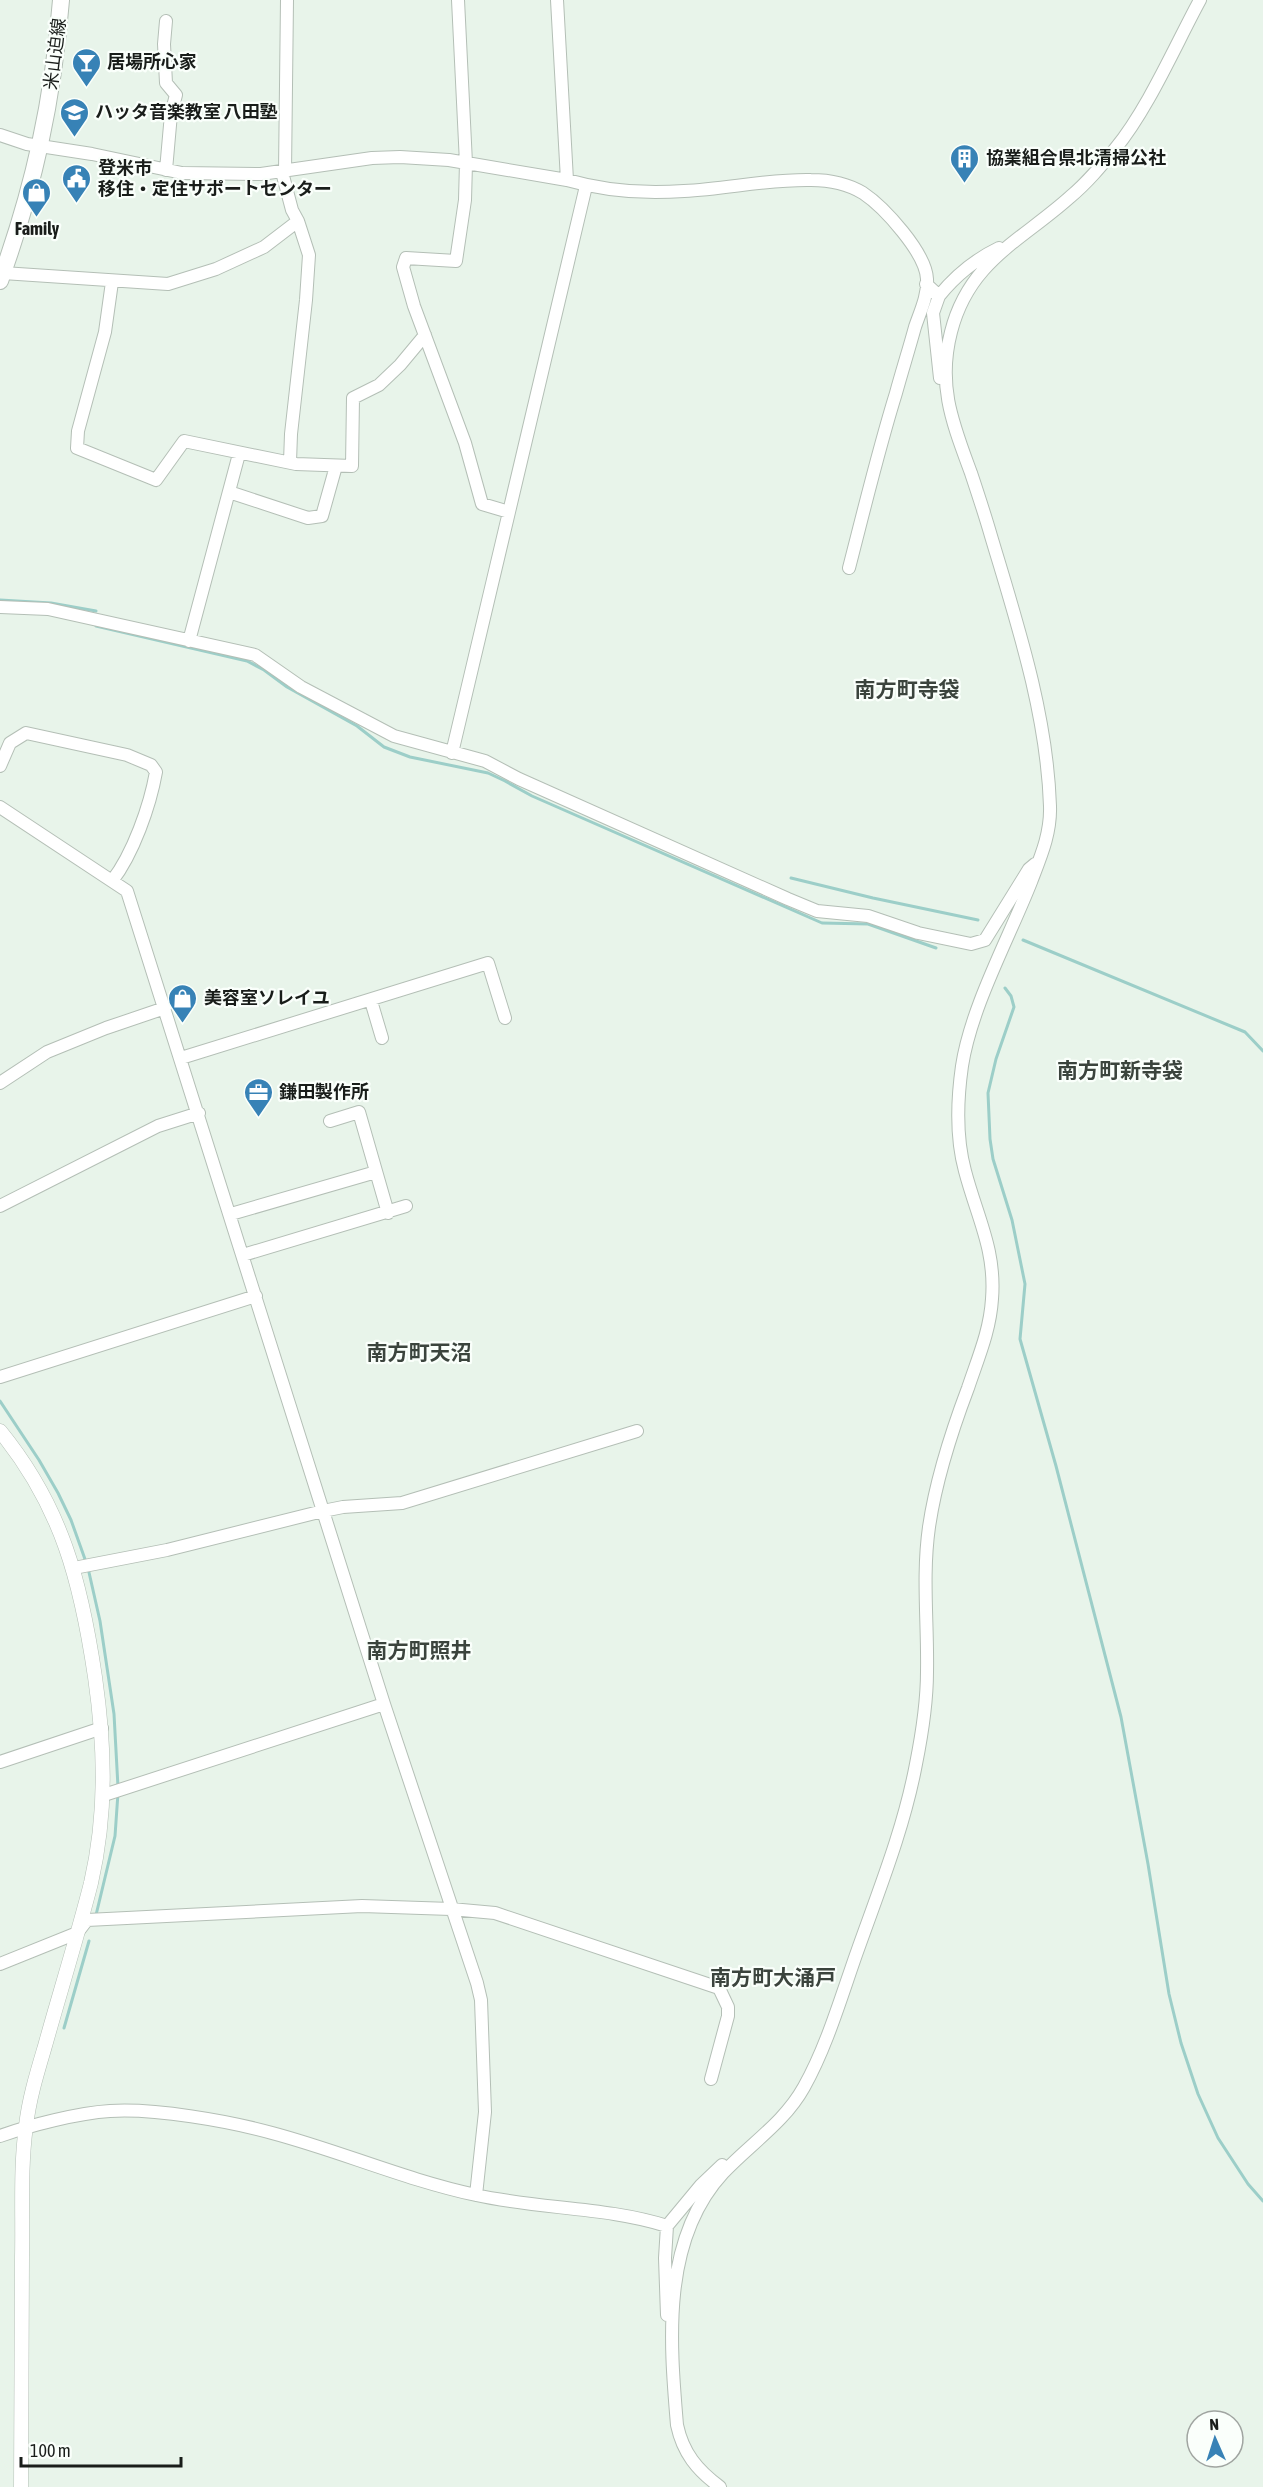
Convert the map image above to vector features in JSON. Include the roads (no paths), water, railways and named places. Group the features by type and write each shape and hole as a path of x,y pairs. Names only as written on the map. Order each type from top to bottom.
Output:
{"main road":[{"name":"米山迫線","path":"2,277 41,145 54,74 61,0"}],"street":[{"path":"287,0 284,172 292,210 309,255 290,462"},
{"path":"458,0 466,163 465,200 456,261 406,258 403,267 414,306 465,443 482,504 509,512"},
{"path":"558,0 567,180"},
{"path":"720,2487 697,2467 680,2441 674,2385 672,2326 679,2265 691,2224 712,2187 791,2106 818,2059 904,1817 923,1729 927,1677 925,1568 929,1525 947,1446 986,1337 992,1299 991,1251 961,1152 959,1096 962,1068 968,1037 1040,859 1049,831 1050,814 1045,748 1009,594 939,374 933,313 939,296 952,280 973,262 1010,242 1068,199 1097,171 1123,139 1200,0"},
{"path":"166,21 164,44 166,83 176,95 171,114 166,170"},
{"path":"0,135 27,144 189,173 284,172 382,158 431,158 567,180 586,186 639,192 685,191 812,180 838,183 863,193 876,203 909,240 921,260 927,278 924,302 882,439 849,568"},
{"path":"452,753 586,186"},
{"path":"2,277 168,284 216,269 264,247 298,221"},
{"path":"947,405 946,358 955,317 965,296 986,267 1010,242"},
{"path":"111,282 105,332 78,431 77,448 156,480 184,441 239,454 290,462 352,466 353,398 379,385 400,365 425,335"},
{"path":"926,284 939,296"},
{"path":"189,641 239,454"},
{"path":"229,492 308,518 322,516 336,466"},
{"path":"0,607 48,609 255,656 301,687 394,736 485,761 622,826 817,911 868,916 918,933 971,944 985,940 1029,869 1040,859"},
{"path":"0,766 10,742 26,733 127,755 151,765 156,772 153,789 123,867 112,881"},
{"path":"0,807 127,891 231,1214 384,1704 481,2000 485,2112 476,2195"},
{"path":"181,1058 488,963 505,1018"},
{"path":"371,1001 382,1038"},
{"path":"0,1083 47,1052 106,1028 165,1008"},
{"path":"330,1121 359,1112 388,1213"},
{"path":"0,1206 158,1126 199,1113"},
{"path":"231,1214 376,1172"},
{"path":"243,1255 406,1206"},
{"path":"0,1377 256,1296"},
{"path":"0,1431 28,1468 63,1537 83,1566 85,1614 113,1792 77,1933 33,2089 26,2127 23,2203 21,2487"},
{"path":"83,1566 234,1534 343,1507 402,1503 637,1431"},
{"path":"113,1792 384,1704"},
{"path":"0,1762 102,1728"},
{"path":"0,1964 77,1933 87,1920 362,1906 495,1913 719,1988 728,2007 728,2016 711,2079"},
{"path":"0,2136 26,2127 109,2111 176,2116 270,2132 427,2182 476,2195 558,2208 640,2217 668,2226"},
{"path":"672,2326 666,2313 665,2291 668,2226 716,2170 728,2160 744,2153"}],"waterway":[{"path":"0,600 51,603 96,611"},
{"path":"96,626 247,661 287,687 357,726 384,747 410,757 488,773 532,796 822,923 868,924 936,948"},
{"path":"791,878 978,920"},
{"path":"1023,940 1245,1032 1263,1051"},
{"path":"1005,988 1011,996 1014,1007 996,1059 988,1093 993,1159 1012,1220 1025,1284 1020,1339 1056,1466 1121,1717 1169,1994 1181,2043 1198,2094 1218,2138 1248,2184 1263,2201"},
{"path":"0,1401 58,1493 71,1520 86,1562"},
{"path":"88,1568 100,1621 114,1714 118,1787"},
{"path":"96,1915 115,1836 118,1793"},
{"path":"64,2028 89,1941"}],"place":[{"name":"居場所心家","path":"86,88"},
{"name":"ハッタ音楽教室 八田塾","path":"74,138"},
{"name":"協業組合県北清掃公社","path":"965,184"},
{"name":"登米市 移住・定住サポートセンター","path":"77,204"},
{"name":"Family","path":"37,218"},
{"name":"美容室ソレイユ","path":"183,1024"},
{"name":"鎌田製作所","path":"258,1118"}],"district":[{"name":"南方町寺袋","path":"907,690"},
{"name":"南方町新寺袋","path":"1120,1071"},
{"name":"南方町天沼","path":"419,1353"},
{"name":"南方町照井","path":"419,1651"},
{"name":"南方町大涌戸","path":"773,1978"}]}
